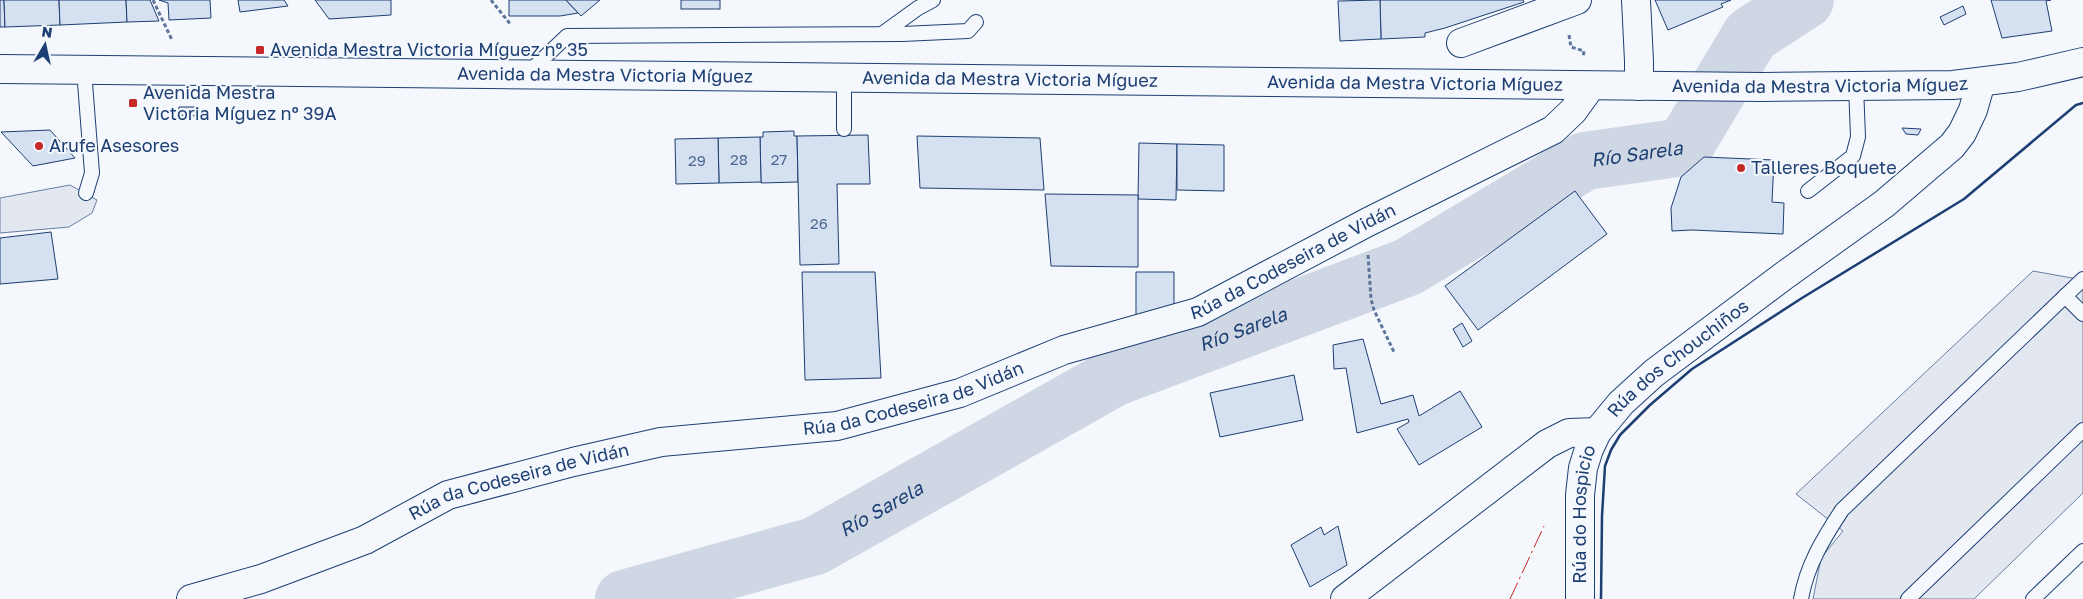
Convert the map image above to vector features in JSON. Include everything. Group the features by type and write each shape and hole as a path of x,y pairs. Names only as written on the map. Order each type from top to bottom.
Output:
{"street":[{"path":"1461,43 1577,0"},
{"path":"1636,0 1639,61 1652,86"},
{"name":"Avenida da Mestra Victoria Míguez","path":"2018,77 2083,52"},
{"name":"Avenida da Mestra Victoria Míguez","path":"0,69 525,76 1762,87 1952,85 2018,77 2083,62"},
{"name":"Rúa dos Chouchiños","path":"1345,599 1546,444 1569,433 1597,432 1621,403 1654,373 1785,274 1884,204 1952,146 1962,133 1973,110 1981,82"},
{"name":"Rúa da Codeseira de Vidán","path":"191,599 261,579 365,540 448,495 574,462 661,442 837,426 960,392 1064,350 1198,312 1368,222 1553,130 1568,116 1591,86"},
{"name":"Rúa do Hospicio","path":"1580,599 1580,495 1583,468 1597,432"}],"lane":[{"path":"882,34 918,8 933,0"},
{"path":"525,76 566,36 882,34 968,31 976,22"},
{"path":"84,70 92,173 86,192"},
{"path":"844,78 844,129"},
{"path":"1808,191 1853,156 1858,137 1856,86"},
{"path":"1801,599 1808,568 1817,548 1842,510 2083,279"},
{"path":"2065,296 2083,314"},
{"path":"1908,599 2083,430"},
{"path":"2033,599 2083,551"}],"path":[{"path":"153,0 173,42"},
{"path":"491,0 511,25"},
{"path":"1571,46 1584,51 1583,60"},
{"path":"1368,253 1371,299 1374,310 1394,352"}],"shaded area":[{"path":"70,185 97,200 92,213 69,227 0,233 0,198"},
{"path":"2033,271 2083,280 2083,493 1974,599 1813,599 1821,558 1843,531 1796,494"}],"building":[{"path":"0,0 4,0 5,27 0,27"},
{"path":"4,0 59,0 60,25 5,27"},
{"path":"59,0 126,0 127,22 60,25"},
{"path":"126,0 150,0 159,21 127,22"},
{"path":"159,0 210,0 211,18 169,20 168,3"},
{"path":"238,0 284,0 288,6 240,12"},
{"path":"315,0 391,0 391,15 329,19"},
{"path":"509,0 566,0 578,13 560,16 509,16"},
{"path":"566,0 600,0 581,16"},
{"path":"681,0 720,0 720,9 681,9"},
{"path":"1380,0 1523,0 1524,2 1425,33 1425,37 1381,39"},
{"path":"1380,0 1381,39 1340,41 1338,1"},
{"path":"1655,0 1731,0 1721,4 1723,7 1668,30"},
{"path":"1991,0 2051,0 2046,1 2052,31 2002,38"},
{"path":"1963,6 1966,14 1944,25 1940,17"},
{"path":"179,107 199,107 198,116 178,115"},
{"path":"1902,128 1921,129 1918,135 1906,134"},
{"path":"50,130 75,158 33,166 1,132"},
{"path":"794,131 794,136 797,136 798,182 761,183 760,137 763,137 763,132"},
{"path":"868,135 870,184 837,184 839,264 800,265 797,136"},
{"path":"917,136 1040,138 1044,190 920,188"},
{"path":"760,137 761,182 719,183 718,138"},
{"path":"718,138 719,183 676,184 675,139"},
{"path":"1139,143 1177,144 1176,200 1138,199"},
{"path":"1177,144 1224,145 1224,191 1177,190"},
{"path":"1704,157 1774,160 1772,202 1784,203 1783,234 1692,230 1672,231 1671,208 1681,177"},
{"path":"1575,191 1607,234 1478,330 1445,286"},
{"path":"1045,194 1138,195 1138,267 1051,266"},
{"path":"51,232 58,279 0,284 0,238"},
{"path":"802,272 875,272 881,378 805,380"},
{"path":"1136,272 1174,272 1174,307 1136,320"},
{"path":"1462,323 1472,341 1463,347 1453,329"},
{"path":"1363,339 1381,404 1413,395 1419,416 1460,391 1482,427 1419,465 1397,429 1409,422 1408,419 1357,433 1346,368 1334,369 1333,345"},
{"path":"1294,375 1303,420 1220,437 1210,393"},
{"path":"1338,526 1347,565 1310,587 1291,545 1321,527 1324,535"}],"waterway":[{"name":"Río Sarela","path":"624,599 815,546 1115,377 1408,267 1585,161 1684,147 1751,35 1805,0"}],"wall":[{"path":"1601,599 1605,466 1611,450 1620,435 1650,405 1692,369 1802,298 1964,199 2076,105 2083,103"}],"power":[{"path":"1510,599 1544,526"}],"place":[{"name":"Avenida Mestra Victoria Míguez nº 35","path":"260,50"},
{"name":"Avenida Mestra Victoria Míguez nº 39A","path":"133,103"},
{"name":"Arufe Asesores","path":"39,146"},
{"name":"Talleres Boquete","path":"1741,168"}]}
